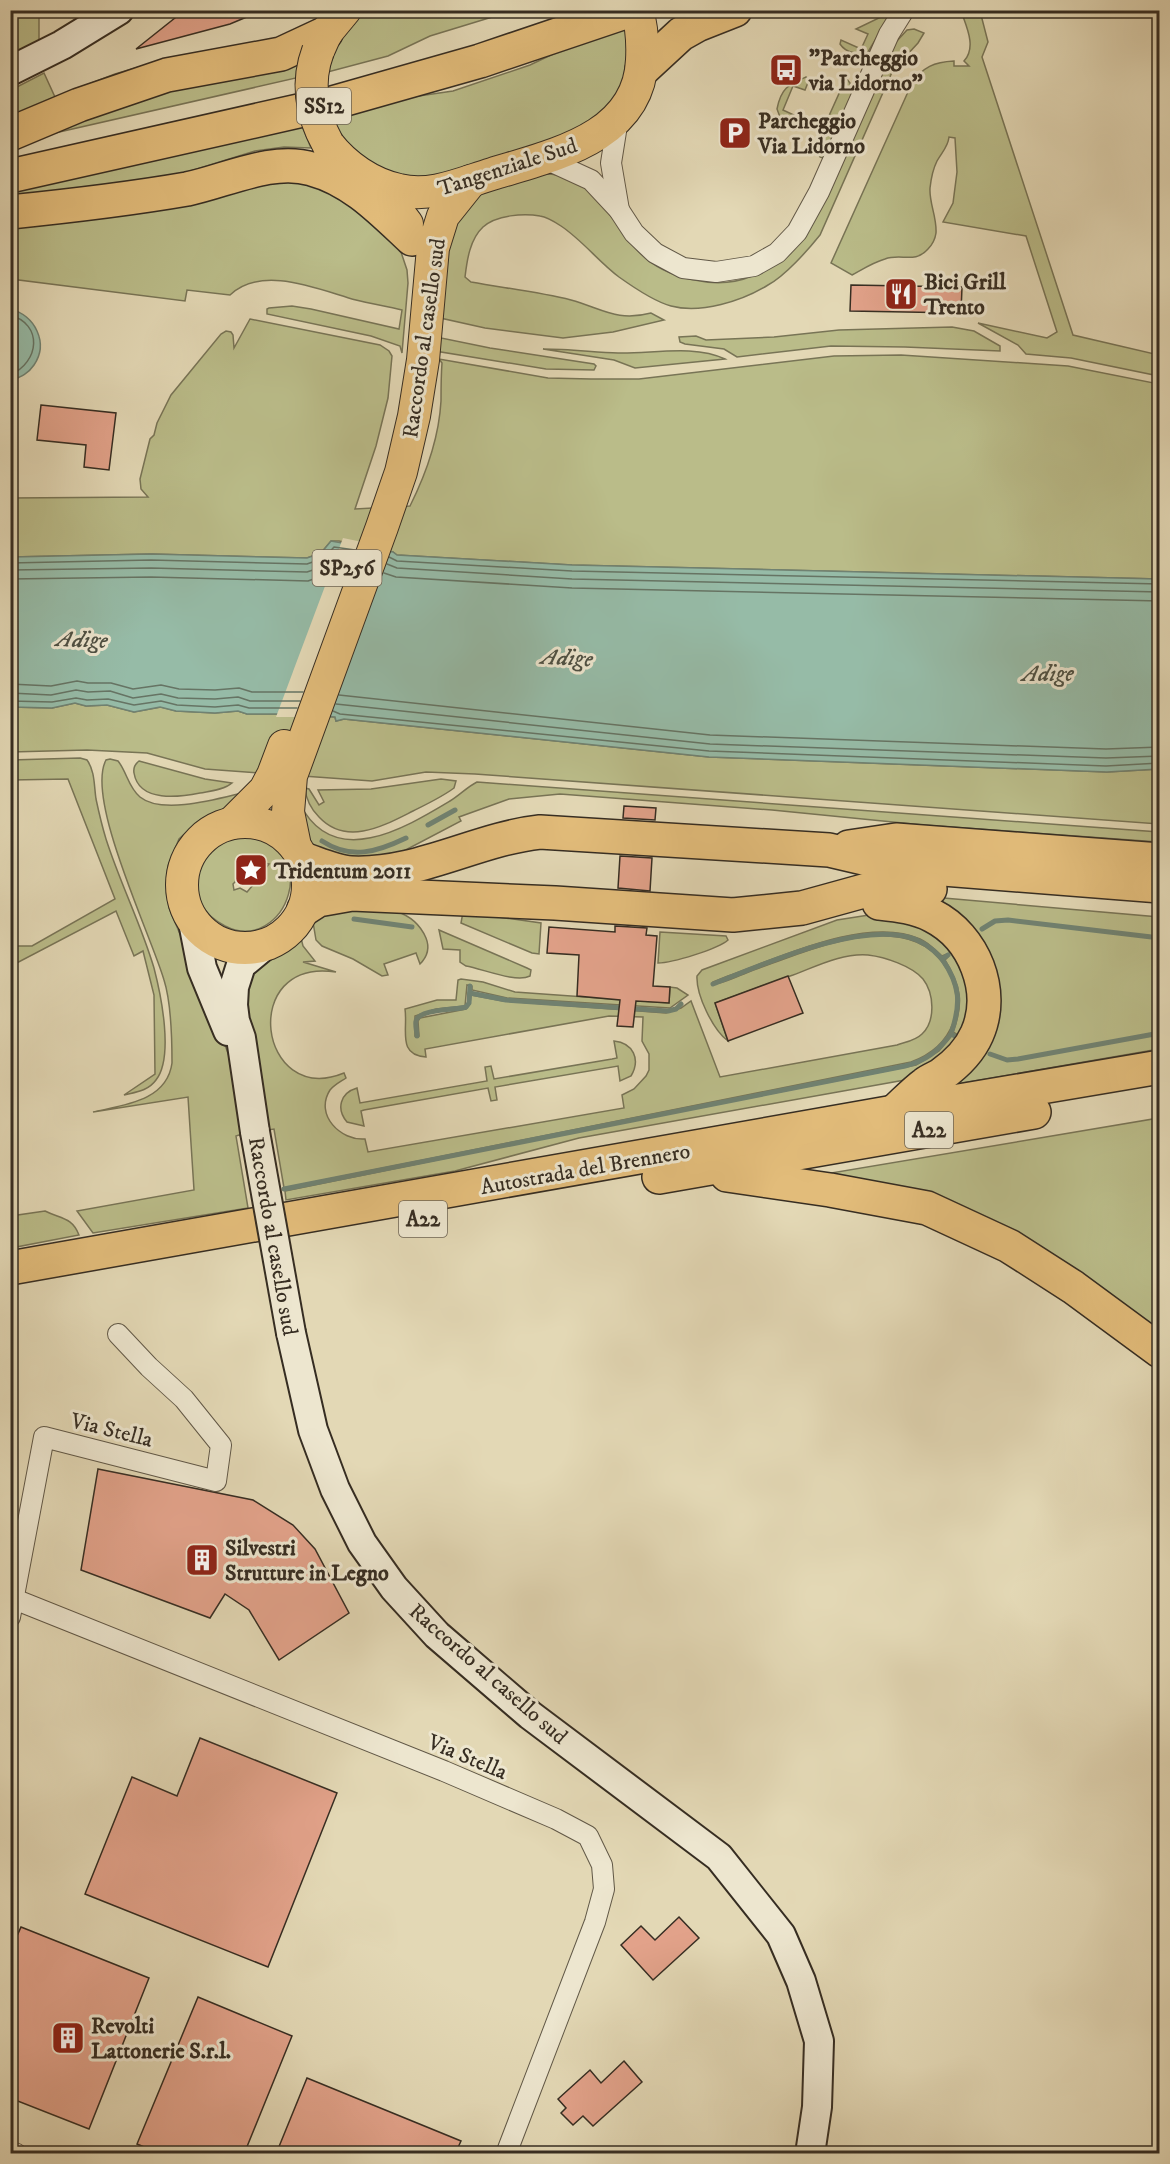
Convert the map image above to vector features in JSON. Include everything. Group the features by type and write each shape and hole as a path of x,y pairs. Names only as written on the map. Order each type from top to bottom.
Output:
{"highway":[{"name":"SS12","path":"10,155 322,85 464,44 567,10"},
{"name":"SS12","path":"10,176 324,105 480,61 631,10"},
{"path":"643,58 681,33 735,10"},
{"path":"10,134 79,105 167,75 281,54 330,32"},
{"path":"130,197 234,164 286,154 308,155 367,177"},
{"path":"10,212 188,188 271,168 297,166 334,177 363,195 411,239"},
{"path":"299,852 350,873 386,871 417,866 517,834 540,832 829,850 893,865 1160,886"},
{"path":"829,850 896,840 1160,860"},
{"path":"304,909 318,900 352,894 555,903 733,915 802,908 878,887 1057,896 1160,907"},
{"path":"826,903 888,904 934,916 949,927 969,949 983,981 984,1001 981,1019 977,1034 969,1047 957,1062 926,1083 894,1112"},
{"name":"Autostrada del Brennero","path":"10,1268 1160,1067"},
{"name":"Autostrada del Brennero","path":"10,1291 1160,1090"},
{"path":"698,1171 830,1190 927,1208 1009,1246 1073,1287 1160,1351"}],"main road":[{"path":"10,71 62,45 119,10"},
{"name":"Tangenziale Sud","path":"330,32 312,79 312,103 318,124 328,144 341,159 367,177 400,191 431,192 543,158 594,137 618,119 633,100 640,81 643,58 641,24 637,10"},
{"name":"Raccordo al casello sud","path":"367,177 408,224 418,263 417,360"},
{"name":"Raccordo al casello sud","path":"471,181 443,216 433,248 417,360 282,775 288,812 308,884 304,909 289,931 264,946 241,965 234,987 232,1005 250,1086 255,1132 291,1333 313,1430 335,1489 362,1543 394,1588 437,1635 530,1715 719,1857 781,1935 801,1981 819,2041 817,2107 810,2154"},
{"name":"Raccordo al casello sud","path":"232,823 282,775"},
{"name":"Raccordo al casello sud","path":"264,946 247,949 227,946 206,936 193,922 184,904 182,880 186,863 194,848 211,831 232,823 264,824 279,831 299,852"},
{"name":"Raccordo al casello sud","path":"193,922 201,968 250,1086"}],"street":[{"path":"543,158 591,180 619,210 634,233 655,253 683,268 716,272 754,266 777,253 797,232 819,192 889,34 904,10"},
{"path":"618,119 611,163 619,210"},
{"name":"Via Stella","path":"118,1334 184,1399 221,1445 216,1481 44,1437 12,1608 444,1771 556,1819 588,1836 602,1865 604,1889 595,1922 506,2154"},
{"path":"10,2151 16,2154"}],"shaded area":[{"path":"11,11 39,11 39,46 11,60"},
{"path":"367,11 519,11 430,36 388,56 324,73 330,55 340,38 359,16"},
{"path":"884,11 892,12 868,52 852,52 840,44 841,40 861,49 868,34 856,29 881,17"},
{"path":"961,11 980,11 988,42 982,57 1073,335 1159,355 1159,376 1071,358 1026,354 1018,345 978,323 1047,338 1057,332 1026,236 943,222 953,203 957,172 955,138 949,137 932,174 930,194 936,233 934,242 928,249 918,256 891,257 881,260 852,275 831,263 912,83 920,73 935,64 954,61 954,66 969,66 964,61 970,49 969,36"},
{"path":"628,23 632,42 623,91 592,125 448,175 412,180 356,158 328,119 405,98 453,91 530,65 574,44"},
{"path":"914,29 924,33 918,43 893,70 820,235 775,281 734,301 708,307 671,306 652,298 619,277 554,221 533,215 510,216 489,223 475,237 468,257 465,277 471,282 559,297 619,315 651,313 664,320 613,332 563,338 485,328 440,318 436,337 594,364 596,366 594,370 546,369 429,350 438,259 473,194 525,177 557,175 584,187 604,206 638,251 649,261 676,275 692,280 723,282 760,273 772,265 896,42 907,30"},
{"path":"156,62 11,122 11,90 44,73 55,97 115,74"},
{"path":"298,64 296,78 11,143 92,106"},
{"path":"806,77 809,80 805,90 793,86 783,110 794,115 793,117 786,120 780,117 777,109 783,92 790,85"},
{"path":"846,78 850,83 852,94 823,158 820,157 815,147"},
{"path":"301,124 311,148 284,147 255,151 171,177 11,201 10,186"},
{"path":"268,176 333,186 400,249 407,270 408,283 402,353 400,346 371,336 267,314 269,308 292,306 399,329 402,310 292,282 258,281 243,286 230,295 187,290 185,301 11,279 11,224"},
{"path":"250,319 380,345 392,356 388,398 376,446 355,509 410,506 426,468 438,428 442,363 439,359 548,378 639,379 834,356 901,355 1068,366 1159,384 1159,579 572,565 397,555 393,552 339,541 331,541 321,553 307,558 151,554 11,557 10,498 148,497 141,489 140,479 150,439 154,435 157,423 171,395 221,334 226,331 231,332 234,348"},
{"path":"952,327 974,331 1000,346 1000,351 831,346 737,357 724,349 685,344 680,342 679,337 696,336 706,340 774,337 839,330"},
{"path":"543,349 618,353 686,351 713,354 725,359 635,368 614,360"},
{"path":"75,703 86,706 107,705 134,712 161,707 176,711 215,713 238,711 247,714 335,717 336,721 344,719 709,757 1107,772 1159,769 1159,824 475,774 426,772 372,781 205,769 147,753 87,750 11,752 10,707 52,708"},
{"path":"80,758 87,760 92,769 96,799 105,834 149,952 162,1009 165,1042 161,1070 149,1087 124,1095 155,1074 154,995 143,951 134,956 116,911 11,966 11,946 32,946 115,899 68,779 11,780 11,760"},
{"path":"106,760 118,761 136,793 150,802 162,805 190,804 242,793 230,808 200,820 179,839 168,866 166,884 169,908 213,1012 233,1067 242,1134 236,1136 248,1208 93,1233 77,1211 194,1190 188,1097 93,1112 130,1103 153,1093 162,1086 172,1063 171,1021 164,980 122,868 104,804 102,779"},
{"path":"139,761 205,779 232,783 221,789 192,795 152,794 137,783 134,769"},
{"path":"441,779 456,781 454,788 390,822 354,832 342,831 330,826 319,817 310,804 305,788 309,789 319,805 324,802 318,790 371,789"},
{"path":"477,782 1159,832 1159,842 923,825 772,810 560,794 509,799 459,817 461,821 398,854 370,865 312,845 302,832 300,804 314,824 331,836 351,840 371,838 412,822 450,801"},
{"path":"238,836 266,842 283,856 290,874 288,894 280,912 265,926 247,931 225,926 206,912 202,905 198,893 198,871 208,853 226,840","holes":["246,859 269,864 258,878 251,874 251,879 248,879 253,885 247,892 240,888 234,890 233,884 238,879 237,875 244,871 245,865 250,867"]},
{"path":"921,896 1159,917 1159,1049 957,1084 973,1067 994,1014"},
{"path":"333,906 387,909 410,918 419,926 426,938 428,949 424,958 420,964 416,953 384,964 388,975 382,976 353,959 322,946 316,940 313,922"},
{"path":"463,912 541,923 539,954 461,923"},
{"path":"869,915 889,915 943,936 971,986 964,1036 916,1078 579,1138 455,1171 286,1200 285,1191 916,1065 939,1051 952,1035 956,1038 958,1035 953,1032 960,1003 955,978 945,960 948,957 947,954 942,956 920,939 899,933 875,932 849,935 823,942 713,982 713,984 727,981 797,954 851,939 878,936 903,938 925,946 943,963 954,984 955,1015 950,1030 942,1042 925,1056 911,1062 284,1188 274,1129 268,1130 257,1074 247,1004 247,987 253,970 300,934 303,946 315,961 303,962 336,972 305,973 284,986 273,1007 271,1030 278,1052 293,1070 315,1078 344,1073 346,1078 330,1090 325,1108 332,1125 339,1131 347,1136 365,1139 368,1152 624,1108 622,1095 634,1089 646,1076 649,1070 649,1054 642,1041 643,1017 609,1016 425,1049 426,1057 411,1052 406,1040 405,1009 437,1000 456,1000 458,980 461,979 483,982 515,992 669,1003 670,987 677,988 688,995 670,1008 507,998 472,990 472,986 467,985 465,1006 436,1009 415,1016 415,1036 419,1036 418,1021 420,1018 466,1009 470,1004 471,995 503,1001 666,1013 681,1008 691,1001 720,1077 897,1045 913,1040 922,1034 930,1022 932,1007 927,985 912,970 875,956 858,955 839,958 715,1003 728,1041 711,1021 702,1002 697,976 702,970 837,920"},
{"path":"439,930 531,970 530,976 508,977 466,966 460,962 460,950 443,949"},
{"path":"660,932 726,936 728,940 694,955 658,963"},
{"path":"614,1041 621,1042 630,1048 635,1058 631,1076 620,1081 618,1066 495,1087 497,1100 491,1101 488,1088 364,1110 361,1111 364,1126 347,1122 342,1112 343,1098 351,1090 357,1088 360,1103 487,1081 485,1067 491,1066 494,1079 612,1059 617,1058"},
{"path":"1159,1118 1159,1345 1103,1303 825,1174"},
{"path":"45,1211 65,1219 73,1225 79,1235 11,1248 11,1216"}],"water":[{"path":"10,309 19,312 33,324 40,339 38,357 32,368 11,381"},
{"name":"Adige","path":"331,541 393,552 397,555 572,565 1159,579 1159,769 1107,772 709,757 344,719 336,721 335,717 296,714 176,711 160,707 134,712 107,705 86,706 75,703 52,708 11,707 11,557 151,554 307,558 321,553"}],"pier":[{"path":"343,538 391,548 296,717 276,717"}],"building":[{"path":"185,10 261,11 230,24 136,49"},
{"path":"851,285 962,287 961,313 850,311"},
{"path":"41,405 116,413 109,470 84,467 86,445 37,440"},
{"path":"624,806 656,808 655,820 623,818"},
{"path":"620,856 652,858 650,891 618,888"},
{"path":"615,926 647,928 646,935 657,936 653,986 670,987 669,1003 636,1001 633,1027 617,1026 620,1000 577,996 579,955 547,953 549,927 615,932"},
{"path":"788,976 803,1013 728,1041 715,1003"},
{"name":"Silvestri Strutture in Legno","path":"98,1469 253,1500 293,1525 315,1549 349,1613 279,1660 249,1610 225,1594 210,1618 81,1570"},
{"path":"200,1738 337,1793 268,1967 85,1894 132,1777 177,1796"},
{"path":"679,1917 699,1938 653,1980 621,1945 641,1926 655,1940"},
{"name":"Revolti Lattonerie S.r.l.","path":"21,1927 149,1978 89,2129 10,2098 10,1952"},
{"path":"198,1997 292,2036 244,2154 161,2154 137,2144"},
{"path":"624,2061 642,2082 593,2126 583,2116 573,2125 561,2113 566,2108 558,2099 590,2070 601,2083"},
{"path":"307,2078 461,2141 455,2154 276,2154"}],"waterway":[{"path":"428,825 455,810"},
{"path":"322,841 343,851 364,852 385,847 406,838"},
{"path":"354,919 412,927"},
{"path":"982,929 995,921 1008,920 1160,938"},
{"path":"713,984 810,948 836,940 862,936 886,934 908,937 927,945 942,959 948,955"},
{"path":"942,959 953,978 957,995 958,1004 951,1034"},
{"path":"417,1036 418,1017 430,1012 466,1007 469,1003 470,986"},
{"path":"470,993 506,1000 668,1011 676,1009 681,1004"},
{"path":"990,1054 1007,1060 1018,1059 1160,1033"},
{"path":"284,1189 905,1066 931,1054 951,1034 957,1037"}],"place":[{"name":"\"Parcheggio via Lidorno\"","path":"786,70"},
{"name":"Parcheggio Via Lidorno","path":"735,133"},
{"name":"Bici Grill Trento","path":"901,294"},
{"name":"Tridentum 2011","path":"251,870"},
{"name":"Silvestri Strutture in Legno","path":"202,1560"},
{"name":"Revolti Lattonerie S.r.l.","path":"68,2038"}]}
